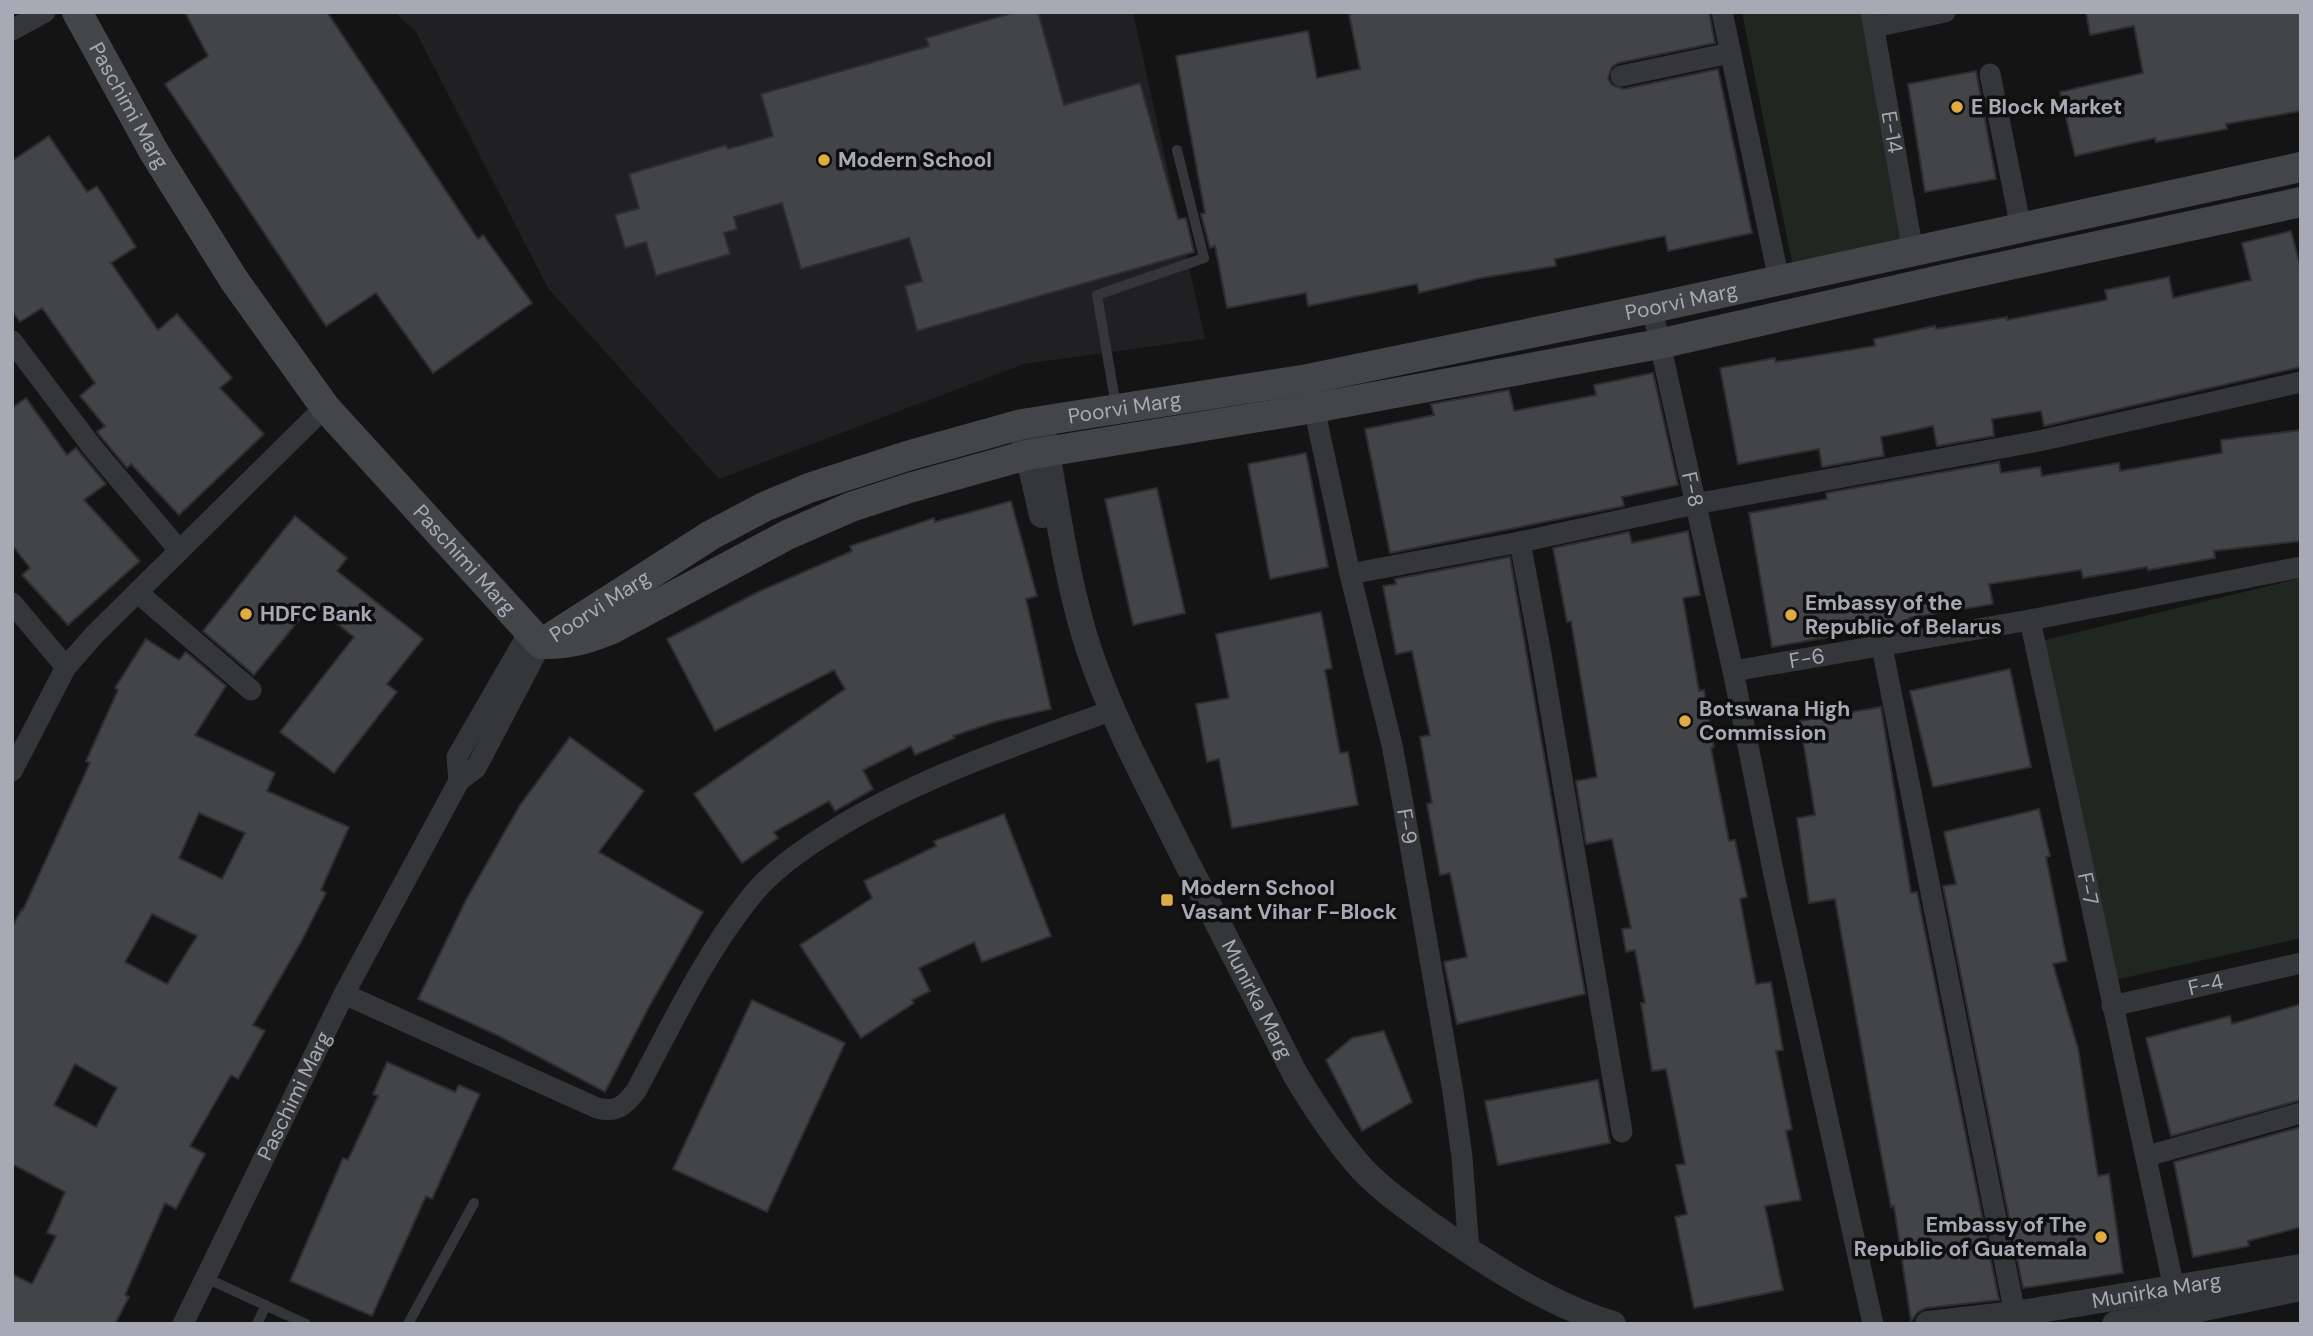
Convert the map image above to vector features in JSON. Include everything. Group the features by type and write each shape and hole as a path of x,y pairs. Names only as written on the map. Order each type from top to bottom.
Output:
{"main road":[{"name":"Paschimi Marg","path":"77,12 161,164 234,279 325,407 535,638"},
{"name":"Poorvi Marg","path":"535,638 764,507 809,488 907,456 1032,422 1308,379 1652,308 2301,167"},
{"name":"Poorvi Marg","path":"535,638 567,644 584,640 612,629 787,535 851,507 909,488 1037,454 1314,408 1659,344 2301,202"}],"street":[{"path":"12,30 44,12"},
{"path":"1723,12 1779,280"},
{"path":"1872,20 1945,12"},
{"name":"E-14","path":"1872,20 1913,252"},
{"path":"1621,76 1730,53"},
{"path":"1990,74 2021,228"},
{"name":"F-8","path":"1652,308 1733,671 1777,893 1872,1324"},
{"path":"12,341 93,448 179,550"},
{"name":"F-9","path":"1308,379 1350,574 1392,745 1437,996 1462,1157 1469,1251"},
{"path":"1350,574 1520,542 1695,504 2039,441 2301,382"},
{"path":"12,771 66,667 94,634 325,407"},
{"name":"Munirka Marg","path":"1032,422 1061,599 1078,658 1099,715 1273,1067 1301,1111 1340,1162 1372,1193 1474,1270 1570,1324"},
{"name":"Munirka Marg","path":"1037,454 1057,513 1088,648 1123,736 1295,1074 1312,1101 1356,1162 1387,1193 1508,1276 1601,1322"},
{"path":"1520,542 1622,1132"},
{"name":"F-6","path":"1733,671 1882,648 2301,567"},
{"path":"137,592 251,690"},
{"path":"12,603 66,667"},
{"name":"F-7","path":"2030,620 2179,1309"},
{"name":"Paschimi Marg","path":"183,1324 344,994 459,781 457,757 535,638"},
{"path":"1882,648 2015,1314"},
{"path":"344,994 597,1108 616,1110 626,1104 636,1091 712,950 751,896 794,855 896,795 976,760 1099,715"},
{"name":"F-4","path":"2112,1006 2301,963"},
{"path":"2147,1156 2301,1113"},
{"name":"Munirka Marg","path":"1928,1324 2015,1314 2179,1309 2301,1268"},
{"name":"Munirka Marg","path":"2115,1324 2179,1309 2301,1288"}],"lane":[{"path":"1116,409 1097,295 1204,258 1177,150"},
{"path":"408,1324 474,1203"},
{"path":"206,1278 306,1324"},
{"path":"257,1324 266,1305"}],"shaded area":[{"name":"Modern School","path":"394,12 1133,12 1205,339 1024,364 719,479 548,288 416,32"},
{"path":"1742,12 1866,12 1902,240 1792,262"},
{"path":"2301,578 2301,938 2115,980 2037,642"}],"building":[{"path":"185,12 327,12 478,239 483,235 532,303 433,373 376,293 326,326 165,84 208,56"},
{"path":"1015,12 1038,12 1064,105 1140,83 1178,219 1186,218 1194,252 917,331 905,286 922,281 909,238 801,269 782,203 734,217 737,229 724,233 730,254 656,276 646,242 625,248 615,215 639,208 629,174 726,145 728,149 773,136 761,94 929,46 926,38"},
{"path":"1709,12 1715,43 1618,63 1612,67 1608,78 1612,85 1624,89 1718,69 1752,233 1668,251 1665,236 1555,259 1556,266 1481,278 1419,293 1417,284 1308,306 1306,293 1227,308 1215,246 1210,248 1201,214 1205,213 1176,56 1308,31 1317,78 1360,69 1349,14"},
{"path":"2086,12 2301,12 2301,111 2226,124 2227,129 2156,142 2155,138 2075,156 2060,92 2143,73 2134,26 2090,35"},
{"path":"1976,71 1996,179 1925,192 1908,84"},
{"path":"49,136 87,192 97,186 136,247 111,263 158,330 177,314 232,378 220,388 264,434 179,515 131,464 127,468 97,432 105,426 80,396 95,383 42,308 20,322 12,311 12,161"},
{"path":"2291,231 2301,269 2301,367 2044,426 2041,411 1992,419 1994,436 1937,446 1933,426 1881,437 1884,456 1822,467 1819,449 1738,464 1720,368 1775,358 1776,362 1875,346 1874,339 1935,326 1936,329 2007,317 2007,320 2107,300 2105,290 2169,277 2173,298 2251,280 2242,243"},
{"path":"1653,373 1678,485 1622,497 1624,506 1390,553 1365,429 1434,415 1431,404 1509,390 1514,411 1596,395 1594,385"},
{"path":"26,398 67,455 76,448 106,484 84,500 140,561 68,625 22,575 30,568 12,545 12,408"},
{"path":"2301,430 2301,541 2214,551 2215,558 2148,570 2147,567 2083,578 2081,570 1989,584 1993,604 1909,618 1910,622 1772,647 1749,513 1827,499 1826,493 1999,462 2001,473 2040,467 2042,476 2119,463 2120,471 2222,453 2221,440"},
{"path":"1306,453 1328,567 1270,579 1248,464"},
{"path":"1157,488 1185,613 1133,625 1105,499"},
{"path":"1011,501 1037,596 1026,599 1051,709 998,721 953,736 955,738 915,755 911,746 863,770 873,789 835,811 829,801 774,832 778,838 742,863 694,794 845,689 834,670 715,731 667,639 760,591 852,551 850,546 934,518 935,522"},
{"path":"295,516 347,558 337,571 423,639 387,684 397,692 334,773 280,732 354,637 312,604 254,675 203,631"},
{"path":"1688,531 1700,595 1683,598 1699,691 1704,690 1714,747 1711,748 1729,841 1735,840 1747,897 1740,899 1756,984 1771,982 1783,1050 1776,1051 1792,1129 1786,1131 1801,1200 1765,1206 1783,1290 1694,1308 1675,1217 1687,1214 1676,1165 1685,1164 1666,1069 1652,1071 1641,1003 1645,1003 1635,950 1626,952 1622,929 1631,928 1612,839 1586,844 1576,781 1597,777 1571,621 1567,622 1553,548 1629,532 1632,543"},
{"path":"1510,557 1585,994 1457,1024 1444,962 1467,957 1450,873 1440,875 1427,804 1432,803 1420,737 1430,735 1412,651 1396,654 1383,586 1396,584 1395,579"},
{"path":"1321,612 1332,668 1325,670 1340,753 1348,752 1358,805 1232,828 1219,759 1207,762 1196,704 1229,698 1216,634"},
{"path":"146,639 179,660 186,652 226,686 195,735 275,773 267,791 349,827 321,890 326,893 253,1025 265,1031 238,1079 231,1075 190,1146 205,1154 176,1209 165,1203 125,1295 129,1297 115,1324 12,1324 12,1274 32,1284 56,1236 47,1233 65,1192 12,1164 12,927 23,910 90,763 86,761 118,690 115,688","holes":["199,813 245,833 222,879 179,858","152,914 197,936 167,984 125,962","75,1064 117,1088 96,1127 54,1105"]},
{"path":"2010,669 2031,767 1933,787 1910,691"},
{"path":"1881,707 1911,893 1917,892 1999,1300 1926,1308 1918,1312 1911,1321 1894,1206 1891,1207 1835,899 1809,903 1797,818 1815,815 1800,721"},
{"path":"570,737 644,791 599,852 703,912 605,1092 499,1036 418,999 466,900 520,805"},
{"path":"2039,809 2050,856 2046,857 2067,961 2053,964 2078,1048 2098,1176 2109,1174 2123,1273 2023,1288 1943,886 1956,884 1944,832"},
{"path":"1004,814 1051,936 982,962 974,942 919,968 930,991 912,1000 914,1003 861,1038 800,945 872,898 864,881 936,846 934,841"},
{"path":"752,1000 845,1043 767,1212 673,1169"},
{"path":"2301,1004 2301,1100 2171,1136 2146,1038 2230,1016 2232,1024"},
{"path":"1384,1031 1412,1102 1362,1131 1326,1060 1352,1038"},
{"path":"387,1062 455,1092 459,1085 480,1094 432,1199 426,1196 372,1316 290,1281 343,1158 348,1160 378,1096 373,1094"},
{"path":"1598,1080 1610,1143 1498,1165 1485,1101"},
{"path":"2301,1127 2301,1227 2248,1241 2249,1246 2193,1257 2174,1162"}],"place":[{"name":"E Block Market","path":"1957,107"},
{"name":"Modern School","path":"824,160"},
{"name":"HDFC Bank","path":"246,614"},
{"name":"Embassy of the Republic of Belarus","path":"1791,615"},
{"name":"Botswana High Commission","path":"1685,721"},
{"name":"Modern School Vasant Vihar F-Block","path":"1167,900"},
{"name":"Embassy of The Republic of Guatemala","path":"2101,1237"}]}
